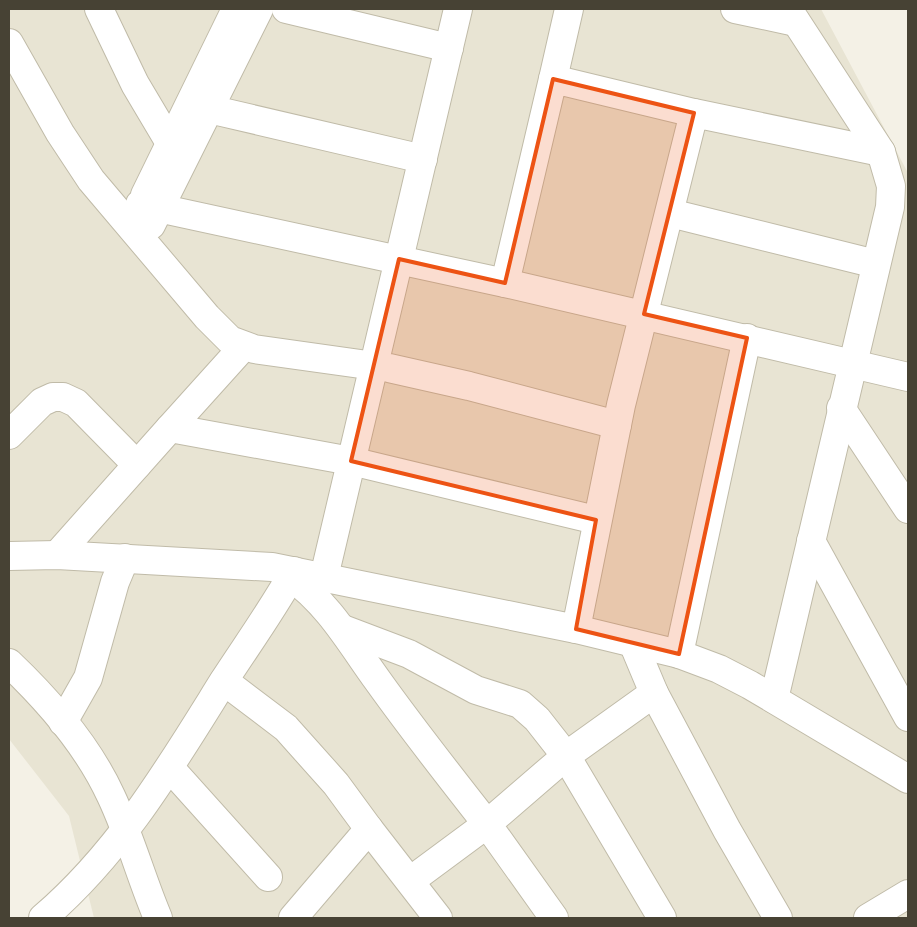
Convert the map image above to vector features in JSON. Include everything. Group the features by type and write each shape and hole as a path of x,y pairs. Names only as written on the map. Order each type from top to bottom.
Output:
{"street":[{"path":"99,9 135,84 170,143"},
{"path":"143,220 170,143 236,9"},
{"path":"143,220 209,109 258,9"},
{"path":"286,9 449,48"},
{"path":"324,577 458,9"},
{"path":"505,282 569,9"},
{"path":"736,9 792,15 881,152 887,167 890,193 890,207 841,408 774,699"},
{"path":"9,43 27,77 79,162 143,220 213,324 230,340 243,347 373,365 469,386 616,425"},
{"path":"553,79 694,113 881,152"},
{"path":"209,109 423,159"},
{"path":"576,630 616,425 694,113"},
{"path":"670,213 876,264"},
{"path":"143,220 399,259 852,362 908,377"},
{"path":"679,654 747,338"},
{"path":"57,555 243,347"},
{"path":"9,435 42,402 53,397 63,397 76,403 137,465"},
{"path":"841,408 908,509"},
{"path":"170,428 351,461 596,520"},
{"path":"811,540 908,717"},
{"path":"9,556 57,555 247,564 292,574 324,577 576,630 679,654 719,669 908,778"},
{"path":"63,722 88,678 115,582 125,558"},
{"path":"292,574 313,594 343,630 383,688 487,824 554,918"},
{"path":"43,918 87,877 126,831 170,768 292,574"},
{"path":"343,630 409,654 476,690 520,704 537,719 566,756 662,918"},
{"path":"633,643 654,693 727,830 778,918"},
{"path":"9,663 63,722 97,770 126,831 158,918"},
{"path":"224,681 286,728 336,784 369,830 438,918"},
{"path":"410,881 487,824 566,756 654,693"},
{"path":"170,768 268,877"},
{"path":"293,918 369,830"},
{"path":"868,918 908,894"}],"highlighted area":[{"path":"553,79 694,113 644,314 747,338 679,654 576,629 596,520 351,461 399,259 505,283"}],"shaded area":[{"path":"9,9 821,9 908,173 908,918 94,918 69,816 9,739"}]}
